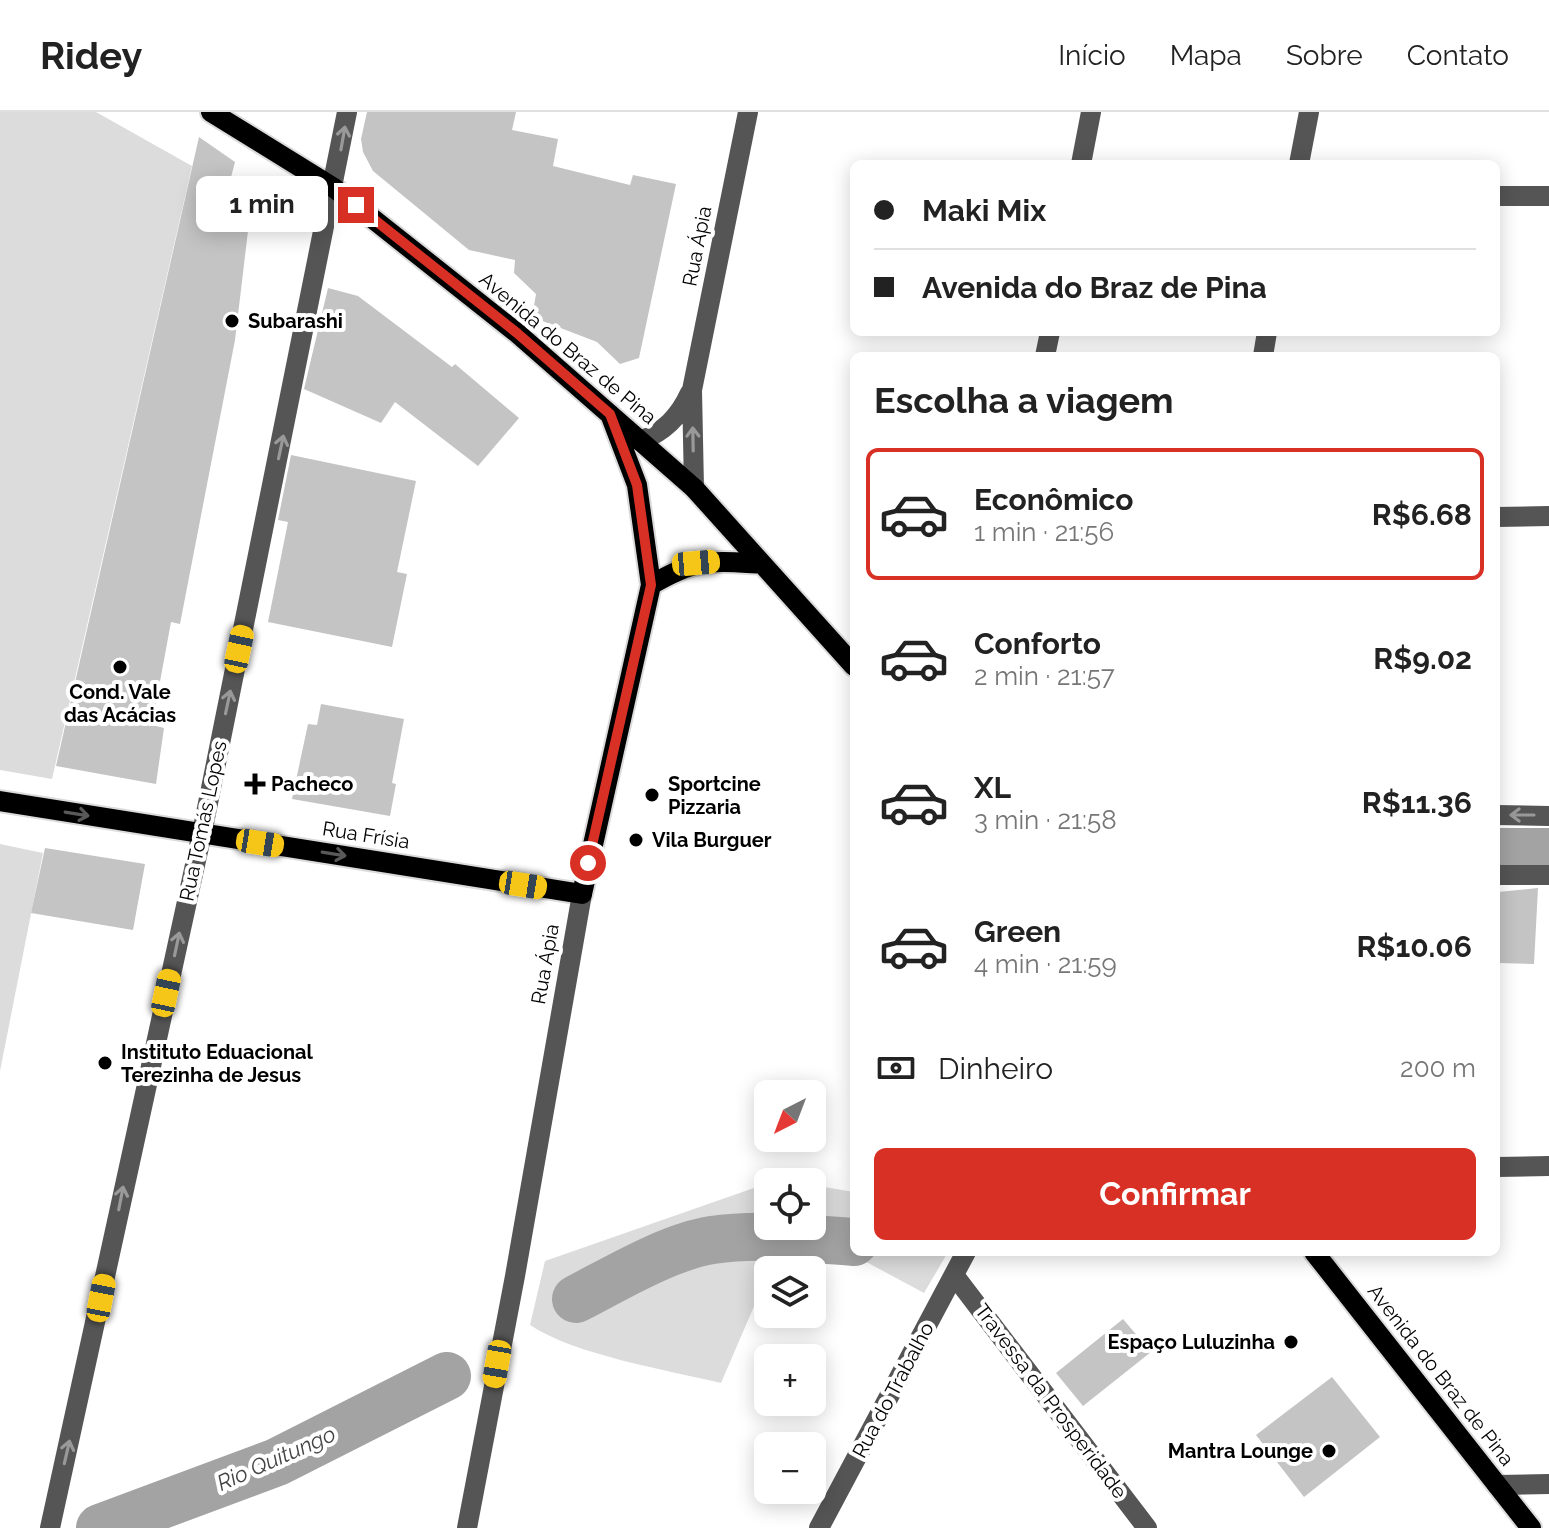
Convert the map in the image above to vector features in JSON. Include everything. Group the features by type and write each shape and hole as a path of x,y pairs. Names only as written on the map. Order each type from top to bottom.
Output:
{"main road":[{"name":"Avenida do Braz de Pina","path":"211,112 334,188 517,333 694,488 850,662"},
{"name":"Rua Ápia","path":"582,894 651,585 637,485 610,414"},
{"path":"651,585 696,563 762,564"},
{"name":"Rua Frísia","path":"0,801 582,894"},
{"name":"Avenida do Braz de Pina","path":"1317,1256 1531,1528"}],"street":[{"name":"Rua Tomás Lopes","path":"50,1528 202,833 347,112"},
{"name":"Rua Ápia","path":"694,488 692,390 748,112"},
{"path":"1082,160 1091,112"},
{"path":"1300,160 1309,112"},
{"path":"1500,196 1549,196"},
{"name":"Rua Ápia","path":"640,441 655,435 682,411 692,390"},
{"path":"1500,517 1549,516"},
{"path":"1500,815 1549,816"},
{"path":"1500,875 1549,875"},
{"name":"Rua Ápia","path":"467,1528 582,894"},
{"path":"1500,1167 1549,1166"},
{"name":"Rua do Trabalho","path":"819,1528 964,1256"},
{"name":"Travessa da Prosperidade","path":"954,1275 1147,1528"},
{"path":"1497,1485 1549,1484"}],"shaded area":[{"path":"0,112 96,112 192,166 52,779 0,770"},
{"path":"0,844 43,853 0,1071"},
{"path":"826,1187 850,1191 850,1253 813,1247 809,1256 754,1256 754,1306 721,1383 596,1353 549,1336 530,1325 545,1261 754,1188 754,1240 826,1240"},
{"path":"855,1256 946,1256 924,1293"}],"building":[{"path":"367,112 516,112 512,130 558,139 553,166 630,185 633,175 676,184 639,358 620,364 597,342 532,317 536,294 514,273 515,260 469,250 373,171 363,152 361,139"},
{"path":"199,137 235,162 229,185 250,214 235,340 180,624 171,622 152,725 164,728 156,784 56,766"},
{"path":"328,288 358,296 452,367 455,364 519,418 478,466 395,402 381,423 304,389"},
{"path":"291,455 416,481 397,572 407,574 392,647 268,622 288,522 278,520"},
{"path":"321,704 404,719 392,783 396,784 390,816 292,799 308,724 317,725"},
{"path":"45,848 145,864 133,930 31,913"},
{"path":"1538,888 1534,964 1500,963 1500,892"},
{"path":"1123,1319 1151,1352 1083,1406 1056,1373"},
{"path":"1332,1377 1380,1437 1304,1497 1256,1435"}],"waterway":[{"name":"Rio Quitungo","path":"1500,852 1549,852"},
{"name":"Rio Quitungo","path":"576,1299 660,1256 712,1240 765,1237 850,1242"},
{"name":"Rio Quitungo","path":"100,1528 277,1462 447,1376"}],"place":[{"name":"Subarashi","path":"232,321"},
{"name":"Cond. Vale das Acácias","path":"120,667"},
{"name":"Pacheco","path":"255,784"},
{"name":"Sportcine Pizzaria","path":"652,795"},
{"name":"Vila Burguer","path":"636,840"},
{"name":"Instituto Eduacional Terezinha de Jesus","path":"105,1063"},
{"name":"Espaço Luluzinha","path":"1291,1342"},
{"name":"Mantra Lounge","path":"1329,1451"}],"route":[{"path":"356,205 517,333 610,414 637,485 651,585 588,863"}]}
